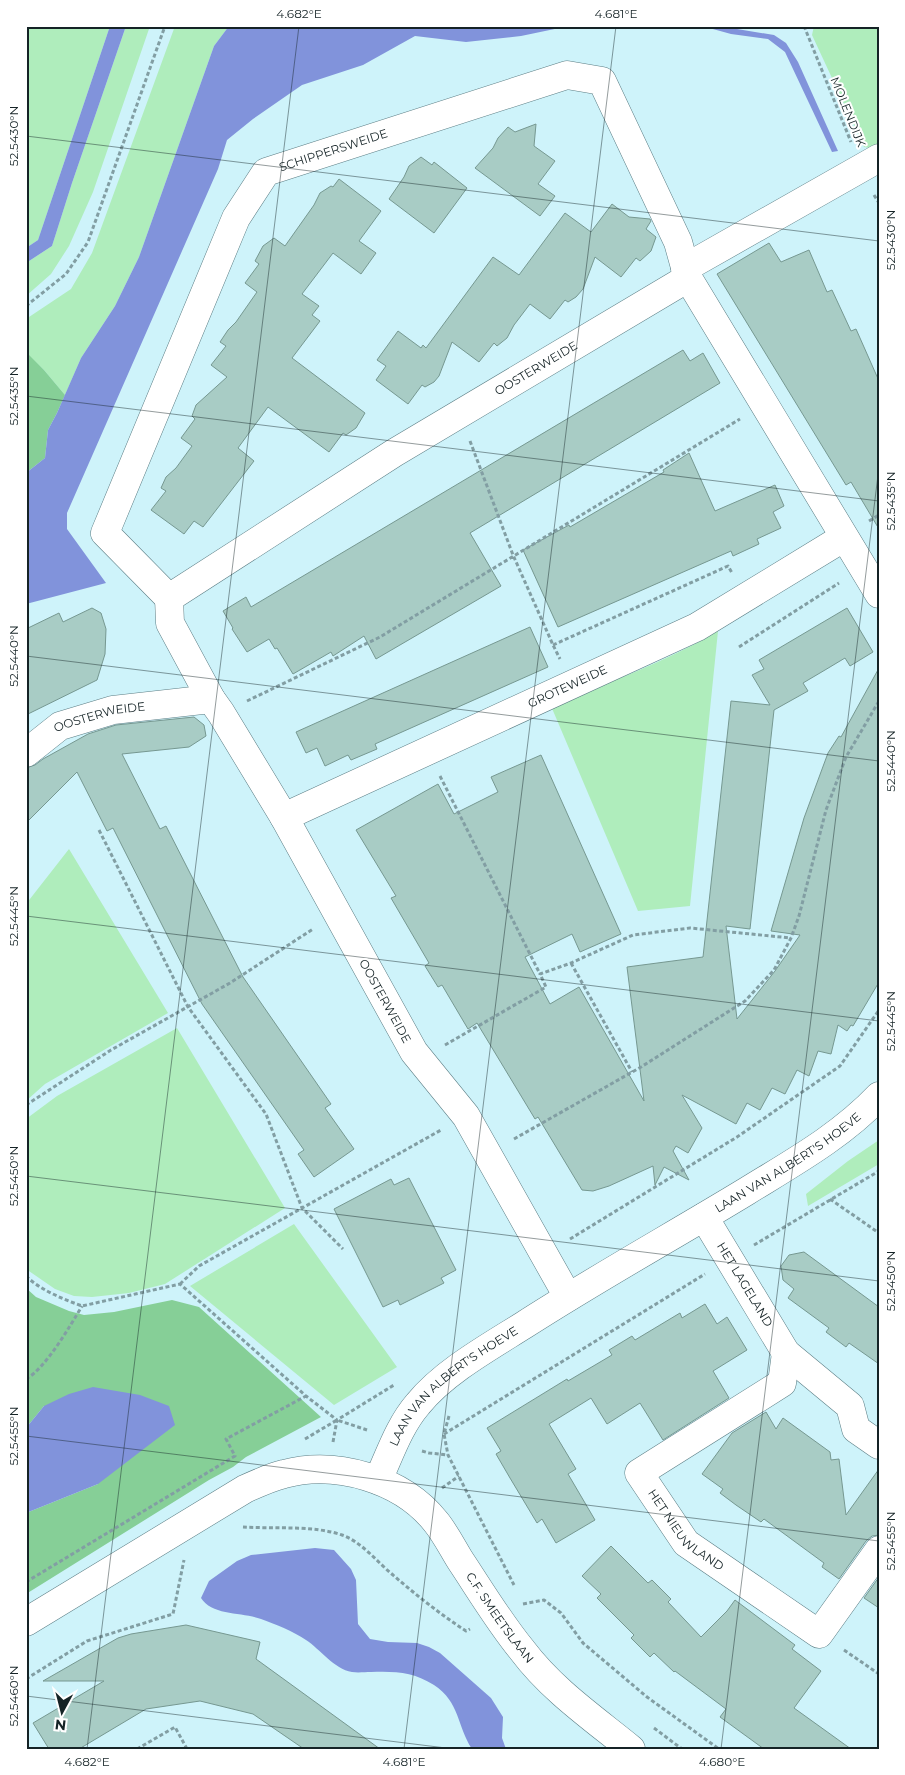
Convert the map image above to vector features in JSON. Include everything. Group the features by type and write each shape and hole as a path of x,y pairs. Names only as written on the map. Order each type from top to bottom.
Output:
{"street":[{"name":"SCHIPPERSWEIDE","path":"169,598 105,533 236,218 266,172 567,76 602,81 678,242 686,273"},
{"name":"OOSTERWEIDE","path":"568,1297 466,1116 414,1052 284,817 216,706 170,623 169,598 394,453 686,273 870,163"},
{"path":"686,273 879,594"},
{"name":"GROTEWEIDE","path":"284,817 697,627 844,538"},
{"name":"OOSTERWEIDE","path":"26,753 60,726 113,710 216,706"},
{"name":"LAAN VAN ALBERT'S HOEVE","path":"378,1480 406,1419 419,1402 467,1361 568,1297 817,1148 856,1119 879,1096"},
{"name":"HET LAGELAND","path":"704,1217 786,1353 850,1406 856,1429 879,1445"},
{"name":"HET NIEUWLAND","path":"786,1353 782,1383 639,1473 686,1543 819,1634"},
{"path":"26,1622 237,1494 261,1482 285,1474 328,1470 378,1480"},
{"name":"C.F. SMEETSLAAN","path":"378,1480 401,1492 418,1504 435,1521 498,1618 541,1673 574,1704 632,1749"},
{"path":"819,1634 879,1550"}],"path":[{"path":"26,306 66,274 88,242 165,26"},
{"name":"MOLENDIJK","path":"804,26 870,163 879,203"},
{"path":"216,706 380,637 765,404"},
{"path":"460,414 514,555 552,645 574,683"},
{"path":"552,645 728,566 745,598"},
{"path":"739,647 862,568"},
{"path":"487,1154 632,1072 745,1001 774,970 791,938 799,916 826,810 846,757 879,701"},
{"path":"420,1060 546,987 427,751"},
{"path":"99,830 188,1007 266,1114 302,1208 343,1249"},
{"path":"26,1105 112,1050 230,983 337,914"},
{"path":"540,974 571,963 633,935 690,928 791,938"},
{"path":"571,963 632,1072"},
{"path":"545,1254 737,1137 840,1066 879,1010"},
{"path":"26,1276 33,1282 66,1300 82,1306 180,1284 199,1266 466,1116"},
{"path":"444,1434 729,1259 830,1198 879,1171"},
{"path":"830,1198 879,1233"},
{"path":"180,1284 306,1396 337,1420"},
{"path":"26,1379 32,1376 57,1346 82,1306"},
{"path":"26,1582 235,1456 226,1439 306,1396"},
{"path":"450,1416 444,1434 448,1455 515,1586"},
{"path":"238,1526 307,1528 343,1535 363,1547 436,1611 466,1631 498,1618 524,1603 544,1600 561,1613 583,1644 647,1696 719,1749"},
{"path":"26,1679 87,1641 173,1614 186,1555"},
{"path":"524,1603 528,1611"},
{"path":"819,1634 879,1674"},
{"path":"650,1726 682,1749"},
{"path":"137,1749 175,1728 187,1749"}],"green space":[{"path":"26,26 110,26 38,240 26,248"},
{"path":"126,26 150,26 93,192 69,246 51,274 26,296 26,263 52,246"},
{"path":"175,26 229,26 214,46 139,257 115,306 81,358 65,395 44,370 26,353 26,319 71,289 92,253"},
{"path":"814,26 879,26 879,147 876,149 864,147 812,35"},
{"path":"27,353 65,395 48,430 45,458 26,473"},
{"path":"718,631 690,906 638,911 551,706 678,653"},
{"path":"69,849 168,1013 45,1084 26,1101 26,904"},
{"path":"177,1028 285,1208 165,1284 129,1293 92,1297 74,1296 55,1289 26,1269 26,1119 57,1096"},
{"path":"879,1140 879,1164 808,1206 806,1194 848,1161"},
{"path":"294,1224 397,1367 334,1405 190,1286"},
{"path":"26,1288 36,1297 69,1311 84,1315 114,1312 172,1300 199,1307 321,1417 246,1457 233,1467 26,1594 26,1513 98,1484 44,1406 26,1428"}],"water":[{"path":"110,26 126,26 52,246 26,263 26,248 38,240"},
{"path":"229,26 569,26 521,36 466,42 415,36 363,65 302,85 253,119 227,140 218,169 67,513 67,529 106,583 26,604 26,473 45,458 48,430 81,358 115,306 139,257 214,46"},
{"path":"702,26 728,26 774,35 786,43 798,62 838,151 832,152 785,52 768,39 731,34"},
{"path":"93,1387 140,1395 169,1406 175,1425 98,1484 26,1513 26,1428 44,1406 69,1394"},
{"path":"315,1548 334,1550 351,1569 356,1580 358,1624 370,1639 417,1643 429,1647 440,1653 491,1698 503,1717 502,1738 506,1749 472,1749 449,1699 434,1685 419,1677 404,1673 352,1672 345,1670 333,1663 306,1640 290,1631 254,1617 220,1611 206,1604 201,1598 209,1581 237,1561 251,1555"}],"building":[{"path":"536,124 534,146 555,161 538,184 555,196 540,216 475,168 508,127 515,132"},
{"path":"421,157 432,165 434,162 467,188 434,233 389,199 409,166"},
{"path":"339,179 381,211 359,241 376,253 361,274 333,253 302,294 319,306 312,315 320,321 292,358 365,413 356,428 346,435 343,433 329,452 268,407 238,448 254,461 203,527 194,521 184,534 151,510 166,491 161,488 166,477 176,468 192,446 181,438 195,419 192,416 196,405 227,377 211,365 226,346 220,342 257,292 245,283 259,264 255,261 263,246 274,238 285,246 314,205 320,193 331,186 333,187"},
{"path":"612,204 629,217 650,219 651,221 646,229 656,237 651,251 640,261 636,258 621,277 595,257 583,289 576,297 568,302 565,300 550,319 530,304 507,338 497,346 494,343 479,362 452,342 439,376 434,382 425,387 422,385 408,404 376,380 386,366 377,360 398,331 421,348 423,345 426,348 493,257 519,275 565,213 591,232"},
{"path":"769,243 781,262 809,250 827,292 832,290 851,331 856,329 879,381 879,529 851,482 846,485 717,274"},
{"path":"683,350 690,361 703,353 720,383 470,533 501,586 376,659 364,636 333,656 331,652 293,674 277,648 275,649 269,639 247,652 223,611 246,597 251,607"},
{"path":"689,453 715,511 775,485 784,506 773,512 781,528 757,539 759,544 733,556 731,551 558,627 523,550 569,525 570,527 664,472 663,470"},
{"path":"92,608 101,613 106,629 105,654 97,680 26,715 26,629 59,613 63,622"},
{"path":"847,608 873,652 850,666 845,658 803,683 808,691 774,710 750,929 726,926 737,1019 775,971 800,935 771,931 804,818 828,753 839,736 841,737 879,668 879,982 853,1026 851,1025 847,1031 838,1025 831,1054 818,1051 809,1076 797,1070 785,1094 772,1088 760,1110 747,1103 736,1124 682,1095 702,1128 688,1153 676,1146 673,1151 689,1180 664,1167 655,1185 653,1166 609,1186 593,1191 582,1190 538,1117 535,1119 477,1023 468,1029 442,985 438,987 425,966 429,963 391,898 396,896 356,830 438,784 454,814 498,792 491,777 541,755 621,934 580,952 572,934 525,957 550,1004 579,987 644,1101 627,967 703,957 731,701 770,705 752,675 764,669 759,660"},
{"path":"530,627 548,667 375,744 377,749 351,760 348,755 325,766 317,748 306,753 296,732"},
{"path":"194,717 204,725 206,736 189,747 122,754 160,829 166,826 243,977 331,1104 325,1108 354,1149 314,1177 298,1154 304,1150 202,1004 113,828 107,831 77,772 26,823 26,768 35,765 88,734 116,725"},
{"path":"409,1178 456,1270 441,1278 444,1283 400,1305 398,1300 383,1307 334,1209 391,1179 394,1185"},
{"path":"804,1252 879,1307 879,1364 849,1343 846,1347 826,1332 829,1328 788,1298 794,1289 783,1280 781,1266 789,1255"},
{"path":"705,1304 717,1324 727,1317 747,1350 713,1371 729,1398 663,1440 640,1403 607,1424 591,1398 549,1424 576,1469 568,1474 595,1520 556,1543 542,1519 537,1523 510,1478 496,1454 501,1451 487,1428 567,1379 568,1381 612,1355 609,1350 632,1336 635,1340 680,1313 682,1318"},
{"path":"766,1412 776,1429 783,1418 830,1452 831,1460 839,1459 846,1515 879,1469 879,1535 872,1536 866,1541 839,1579 822,1567 824,1563 764,1519 761,1522 720,1493 723,1489 702,1474 732,1433"},
{"path":"611,1546 648,1583 652,1580 671,1599 668,1602 701,1637 727,1611 735,1600 795,1645 792,1649 821,1671 794,1708 851,1749 764,1749 720,1717 726,1709 674,1672 654,1653 650,1657 631,1638 634,1635 597,1598 601,1594 582,1576"},
{"path":"879,1577 879,1608 864,1598"},
{"path":"186,1625 260,1642 256,1659 380,1749 304,1749 253,1714 200,1701 146,1709 79,1749 49,1749 33,1723 104,1681 43,1681 118,1638"}]}
